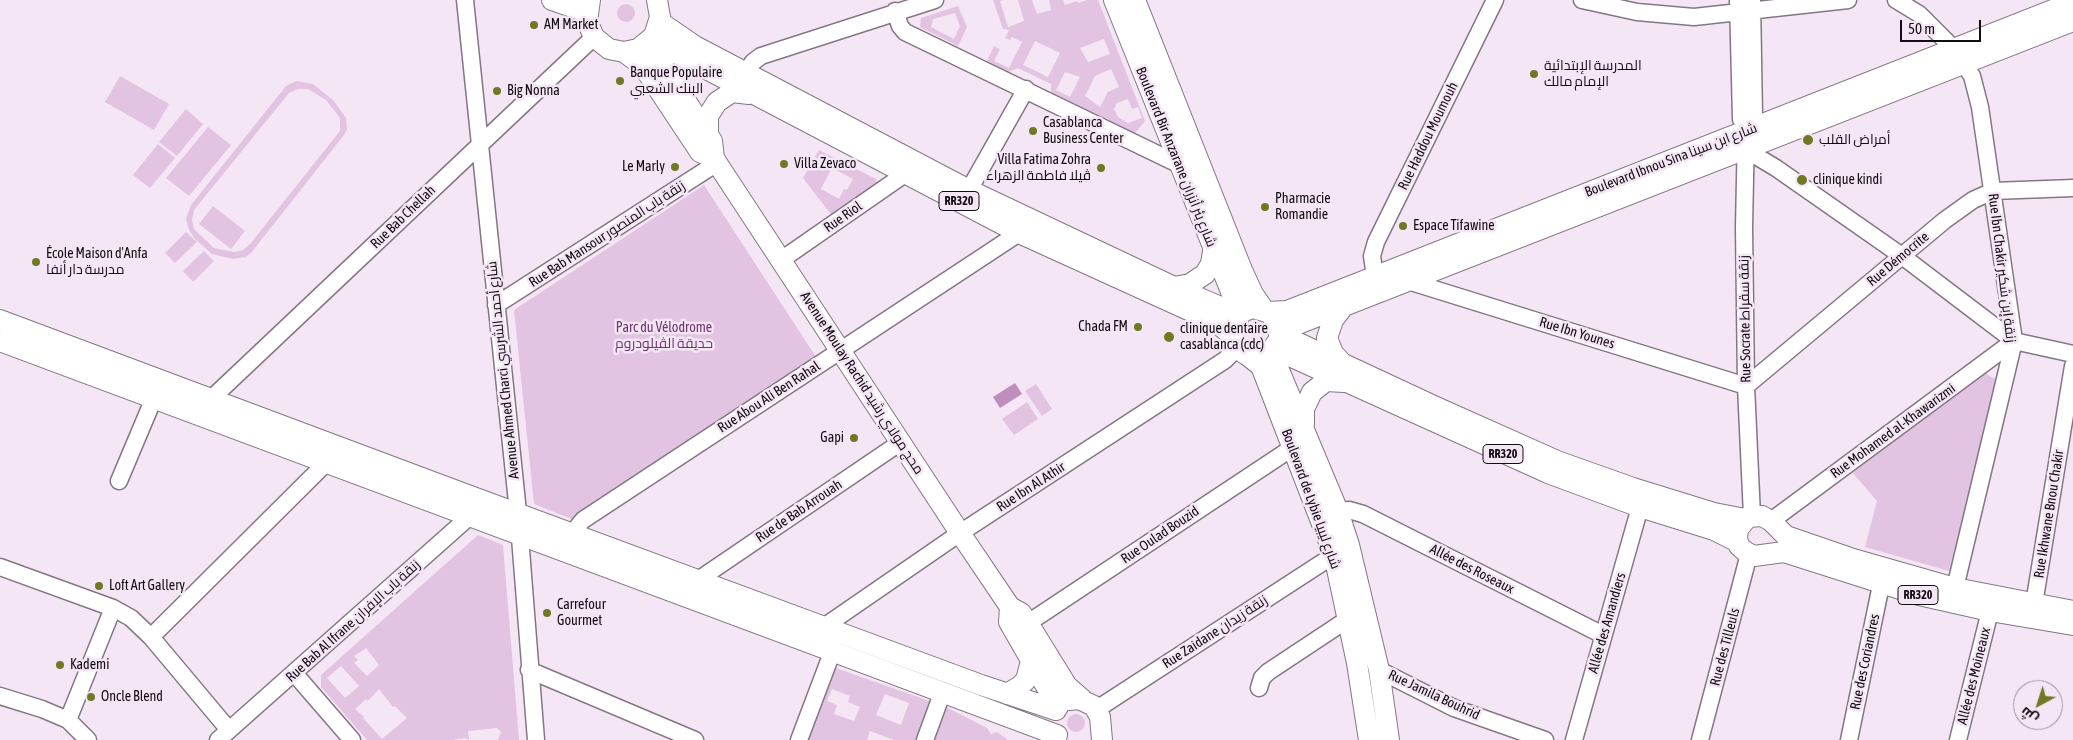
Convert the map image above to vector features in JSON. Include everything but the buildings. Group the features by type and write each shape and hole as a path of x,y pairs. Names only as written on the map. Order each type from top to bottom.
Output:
{"main road":[{"path":"552,0 589,6 588,26 594,37"},
{"path":"624,52 638,49 649,42 660,22 657,0"},
{"name":"Boulevard Bir Anzarane شارع بئر أنزران","path":"1114,0 1178,164 1240,314"},
{"name":"Boulevard Bir Anzarane شارع بئر أنزران","path":"1135,0 1242,270 1253,294 1266,311"},
{"name":"Boulevard Ibnou Sina شارع ابن سينا","path":"1960,57 2073,2"},
{"name":"Boulevard Ibnou Sina شارع ابن سينا","path":"1266,311 1286,311 1296,308 1375,276 1746,135 1960,57 2073,21"},
{"name":"RR320","path":"660,22 675,34 970,190 1174,287 1240,314"},
{"name":"Avenue Moulay Rachid محج مولاي رشيد","path":"594,37 609,49 624,52 643,66 700,152 715,161"},
{"name":"RR320","path":"649,42 1019,232 1216,323 1239,347"},
{"name":"Avenue Moulay Rachid محج مولاي رشيد","path":"649,42 712,141 715,161 1010,607 1021,613 1067,686 1095,723"},
{"path":"708,134 708,116 721,98 736,91 754,96"},
{"name":"Boulevard Ibnou Sina شارع ابن سينا","path":"1276,341 1343,307 1408,281 1746,135"},
{"path":"1174,287 1190,284 1205,274 1210,266 1213,251"},
{"path":"1302,437 1304,409 1312,392 1326,381 1343,373 1327,338 1333,320 1343,307"},
{"path":"1253,308 1266,311 1276,318 1276,341 1259,356 1239,347 1232,326 1240,314 1253,308"},
{"path":"0,320 1007,694 1057,709"},
{"path":"0,341 943,691 1058,738"},
{"name":"RR320","path":"1276,341 1530,465 1640,506 1714,530 1751,550 1784,552 1881,585 1990,612 2073,625"},
{"name":"Boulevard de Lybie شارع ليبيا","path":"1276,341 1334,555 1348,619 1369,740"},
{"name":"Boulevard de Lybie شارع ليبيا","path":"1239,347 1261,366 1302,437 1338,511 1349,545 1379,670 1388,740"},
{"name":"RR320","path":"1343,373 1557,461 1696,508 1728,517 1762,516 1790,538 1850,558 1955,588 2073,611"},
{"path":"1749,517 1738,529 1751,550 1776,544 1778,534 1773,524"},
{"name":"Avenue Moulay Rachid محج مولاي رشيد","path":"1010,607 1009,622 1057,709"},
{"path":"1007,694 1016,690 1026,680 1031,661"},
{"path":"1058,738 1053,724 1057,709 1071,699 1095,723"}],"street":[{"name":"Avenue Ahmed Charci شارع أحمد الشرسي","path":"465,0 518,512 536,740"},
{"path":"746,72 760,56 935,0"},
{"name":"Rue Haddou Moumouh","path":"1375,276 1372,256 1376,242 1495,0"},
{"path":"1582,0 1637,12 1688,16 1745,6 1848,0"},
{"path":"1896,0 1914,8 1960,57"},
{"name":"Rue Socrate زنقة سقراط","path":"1745,6 1754,116 1746,135 1744,227 1749,517"},
{"path":"895,12 900,26 906,32 1178,164 1198,159"},
{"name":"Rue Bab Chellah","path":"212,398 594,37"},
{"name":"Rue Ibn Chakir زنقة إبن شكير","path":"1955,588 2014,341 1980,107 1972,76 1960,57"},
{"path":"970,190 1026,89"},
{"path":"1746,135 1776,168 1902,256 2014,341 2073,354"},
{"name":"Rue Bab Mansour زنقة باب المنصور","path":"496,305 715,161"},
{"name":"Rue Riol","path":"781,260 905,174"},
{"name":"Rue Démocrite","path":"1746,386 1961,208 1992,191 2073,188"},
{"name":"Rue Abou Ali Ben Rahal","path":"577,534 578,526 583,520 1019,232"},
{"name":"Rue Ibn Younes","path":"1408,281 1746,386"},
{"name":"Rue Mohamed al-Khawarizmi","path":"1773,524 2014,341"},
{"name":"Rue Ibn Al Athir","path":"825,626 960,533 1225,360 1239,347"},
{"name":"Rue Ikhwane Bnou Chakir","path":"2034,604 2073,366"},
{"path":"119,481 154,398"},
{"name":"Rue Oulad Bouzid","path":"1028,623 1302,437"},
{"name":"Rue de Bab Arrouah","path":"698,580 901,442"},
{"path":"151,637 326,463"},
{"name":"Rue Bab Al Ifrane زنقة باب الإفران","path":"224,735 487,501"},
{"name":"Allée des Amandiers","path":"1574,740 1640,506"},
{"name":"Allée des Roseaux","path":"1338,511 1349,510 1363,514 1603,635"},
{"name":"Rue des Tilleuls","path":"1700,740 1751,550"},
{"name":"Rue Zaidane زنقة زيدان","path":"1095,723 1334,555"},
{"path":"0,567 113,608 136,622 151,637 224,735"},
{"name":"Rue des Coriandres","path":"1849,740 1881,585"},
{"path":"68,720 113,608"},
{"name":"Allée des Moineaux","path":"1958,740 1990,612"},
{"path":"1259,688 1262,678 1268,672 1348,619"},
{"path":"799,740 833,650"},
{"path":"529,670 695,740"},
{"name":"Rue Jamila Bouhrid","path":"1379,670 1454,708 1544,740"},
{"path":"294,673 352,740"},
{"path":"925,740 943,691"},
{"path":"0,696 42,709 68,720 88,740"}],"green space":[{"path":"993,0 1003,0 1000,1 1008,27 1024,21 1018,0 1032,0 1037,14 1051,10 1049,0 1063,0 1065,5 1077,1 1078,3 1087,0 1098,0 1145,121 1135,133 1051,92 1051,84 1018,68 1008,72 987,61 994,46 1000,49 994,61 1009,68 1022,42 1012,37 1010,40 1005,38 1009,30 1003,29","holes":["1104,39 1110,54 1088,62 1080,48","1035,41 1060,53 1048,77 1023,65","1111,69 1119,87 1108,92 1100,107 1085,96 1095,76","1065,72 1080,77 1070,97 1056,90","1128,99 1132,109 1138,107 1142,118 1128,123 1118,117 1114,109 1117,103"]},
{"path":"626,4 632,7 635,13 632,19 626,22 620,19 617,13 620,7"},
{"path":"958,6 967,27 958,46 920,27 921,18","holes":["955,13 960,26 954,39 931,27 933,19"]},
{"path":"120,76 169,104 154,130 105,102"},
{"path":"296,81 313,84 334,101 346,118 347,129 251,253 246,257 233,259 212,254 195,239 189,230 186,219 191,205 286,86","holes":["298,89 308,89 326,100 340,118 340,131 250,244 243,250 234,252 214,248 194,229 192,220 194,210 289,93"]},
{"path":"186,109 203,124 177,156 159,142"},
{"path":"208,127 231,145 189,196 166,178"},
{"path":"158,144 175,158 150,188 133,175"},
{"path":"819,150 876,179 878,186 833,217 803,178","holes":["832,168 853,179 847,190 844,189 839,199 821,189"]},
{"name":"Parc du Vélodrome حديقة الڤيلودروم","path":"704,185 818,360 574,520 534,504 514,310"},
{"path":"213,206 245,231 231,249 199,224"},
{"path":"186,232 197,242 175,263 165,253"},
{"path":"204,251 214,261 193,282 183,271"},
{"path":"1983,372 1995,379 1997,386 1949,571 1865,547 1877,501 1852,472"},
{"path":"1036,384 1052,409 1042,416 1025,391"},
{"path":"1027,402 1038,419 1014,435 1002,419"},
{"path":"478,535 503,545 519,740 498,740 501,732 497,728 468,731 469,740 465,738 453,740 367,740 321,687 321,675","holes":["366,648 379,665 367,676 354,663 358,660 354,656","341,666 359,686 345,698 327,678","379,689 393,707 395,706 407,718 382,739 355,709 366,699 368,701"]},
{"path":"836,668 932,702 918,740 894,740 870,731 867,740 807,740","holes":["832,689 850,696 848,702 860,707 854,721 834,714 837,705 827,701","885,694 909,703 901,725 876,715"]},
{"path":"946,707 987,728 991,734 997,732 1008,740 933,740"},
{"path":"1072,714 1080,714 1085,719 1083,730 1072,732 1067,727 1067,719"}],"shaded area":[{"path":"1015,383 1022,394 1000,408 993,397"}],"place":[{"name":"AM Market","path":"534,25"},
{"name":"المدرسة الإبتدائية الإمام مالك","path":"1534,74"},
{"name":"Banque Populaire البنك الشعبي","path":"620,81"},
{"name":"Big Nonna","path":"497,91"},
{"name":"Casablanca Business Center","path":"1033,131"},
{"name":"أمراض القلب","path":"1808,140"},
{"name":"Villa Zevaco","path":"784,164"},
{"name":"Le Marly","path":"675,167"},
{"name":"Villa Fatima Zohra ڤيلا فاطمة الزهراء","path":"1101,168"},
{"name":"clinique kindi","path":"1802,180"},
{"name":"Pharmacie Romandie","path":"1265,207"},
{"name":"Espace Tifawine","path":"1403,226"},
{"name":"École Maison d'Anfa مدرسة دار أنفا","path":"36,262"},
{"name":"Chada FM","path":"1138,327"},
{"name":"clinique dentaire casablanca (cdc)","path":"1169,337"},
{"name":"Gapi","path":"854,438"},
{"name":"Loft Art Gallery","path":"99,586"},
{"name":"Carrefour Gourmet","path":"547,613"},
{"name":"Kademi","path":"60,665"},
{"name":"Oncle Blend","path":"91,697"}]}
